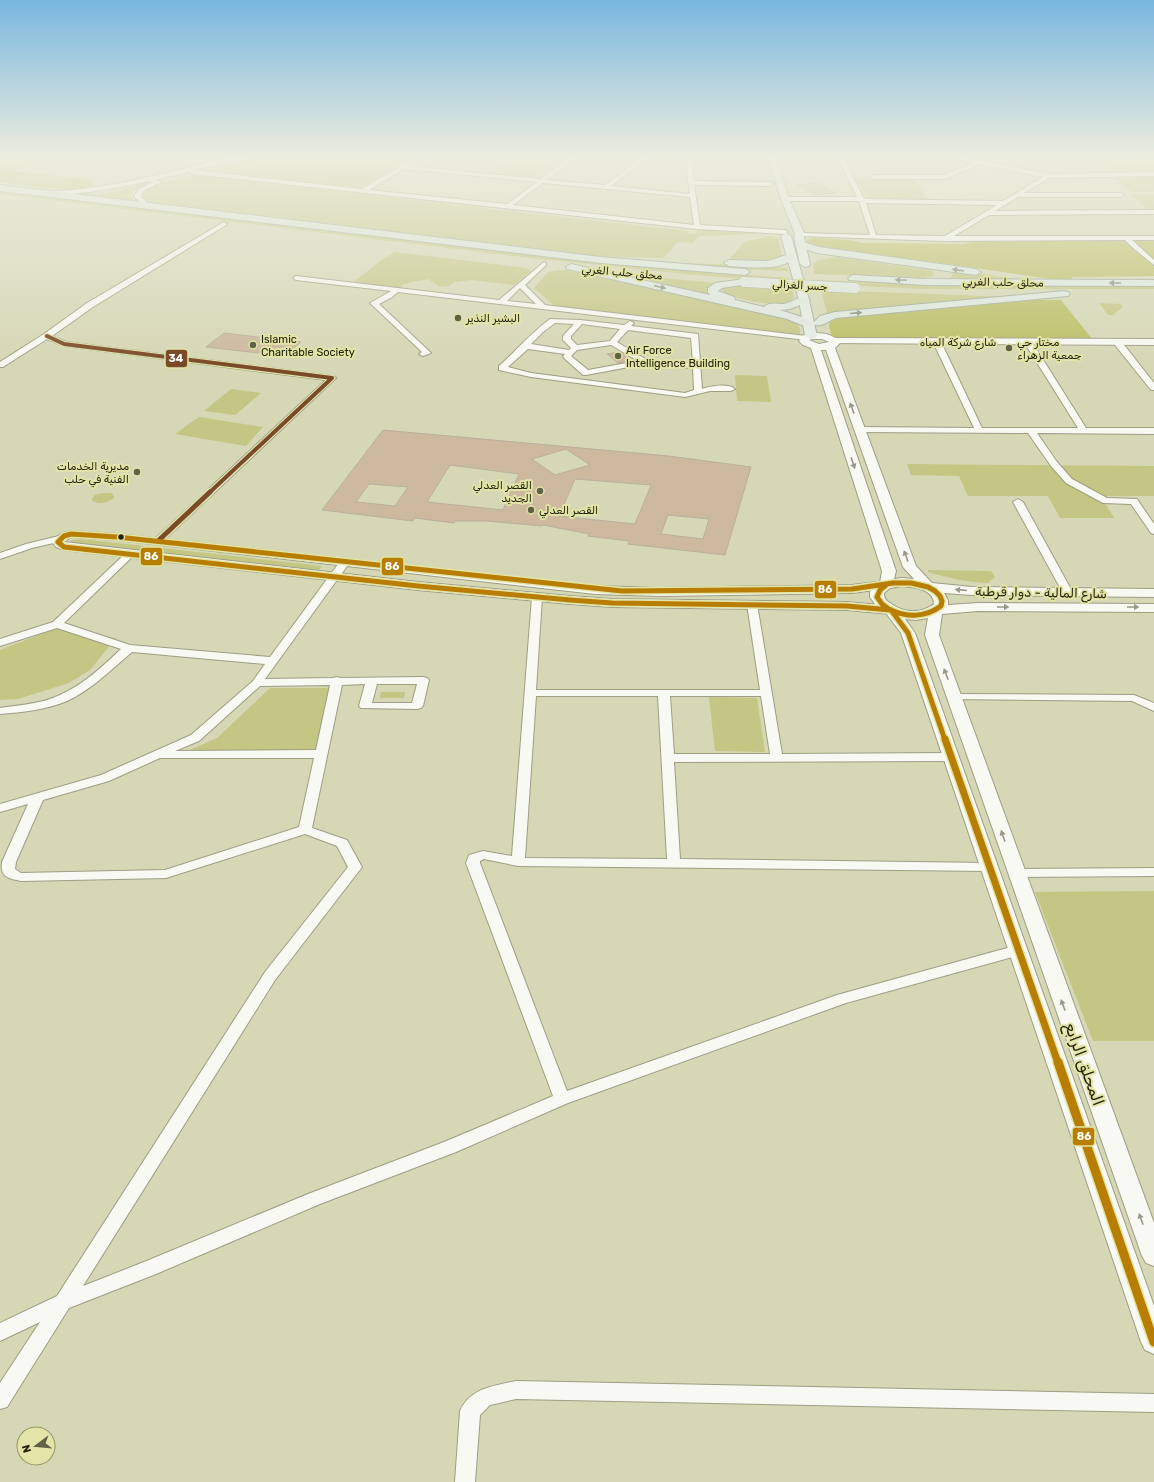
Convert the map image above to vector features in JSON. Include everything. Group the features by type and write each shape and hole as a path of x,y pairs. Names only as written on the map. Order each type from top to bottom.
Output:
{"highway":[{"path":"241,226 396,246"},
{"name":"محلق حلب الغربي","path":"316,226 744,277"},
{"path":"800,237 817,250 1052,283"},
{"path":"804,261 813,258 837,256 938,270 943,274 940,278 925,282"},
{"path":"601,260 761,264 783,261 790,257"},
{"name":"محلق حلب الغربي","path":"529,262 652,275"},
{"path":"556,265 790,316 808,324"},
{"path":"744,277 720,284 713,288 713,292 718,296 765,306 786,307 804,300"},
{"path":"708,279 744,277"},
{"name":"جسر الغزالي","path":"744,277 854,283"},
{"name":"محلق حلب الغربي","path":"854,283 1154,282"},
{"name":"محلق حلب الغربي","path":"854,283 926,292 1079,294"},
{"path":"1094,294 1154,293"},
{"path":"820,323 824,318 835,316 1064,294"}],"main road":[{"path":"796,226 800,237 804,261 820,323 830,341 830,348 859,430 910,567 928,587"},
{"path":"784,231 800,237"},
{"path":"784,231 790,257 804,300 811,340 889,571 886,585 881,588 877,597 884,606 891,610 910,615 920,615 936,610 978,607 1154,608"},
{"path":"811,340 830,341"},
{"name":"شارع المالية - دوار قرطبة","path":"886,585 894,583 911,583 928,587 972,591 1154,593"},
{"name":"المحلق الرابع","path":"928,587 940,596 942,601 941,606 936,610 932,634 1016,873 1154,1256"},
{"path":"891,610 908,633 1154,1342"}],"street":[{"path":"0,365 47,336 90,305 220,226"},
{"path":"689,226 758,231 784,231"},
{"path":"870,226 874,237"},
{"path":"945,239 966,226"},
{"path":"758,231 784,231"},
{"path":"800,237 945,239 1154,238"},
{"path":"1127,238 1134,246 1154,262"},
{"path":"501,302 521,285 556,265"},
{"path":"296,278 811,340"},
{"path":"521,285 544,308"},
{"path":"396,290 390,296 374,303 427,353 423,354"},
{"path":"698,391 695,336 628,325 553,321 540,330 526,346 502,368 532,375 579,382 685,395 710,389 731,389"},
{"path":"572,350 567,340 567,336 580,322"},
{"path":"526,346 572,350 612,343 628,325"},
{"path":"47,336 64,344 332,378 158,541"},
{"name":"شارع شركة المياه","path":"830,341 1154,342"},
{"path":"937,342 979,430"},
{"path":"1028,342 1084,431"},
{"path":"612,343 645,362"},
{"path":"1118,343 1154,388"},
{"path":"572,350 566,356 586,373"},
{"path":"579,382 586,373 645,362 696,366"},
{"path":"1141,371 1154,371"},
{"path":"859,430 1154,431"},
{"path":"1031,431 1054,464 1069,481 1106,501 1134,501 1154,531"},
{"path":"1018,502 1068,593"},
{"path":"0,556 28,546 59,539 71,534 81,534 622,591 852,589 886,585"},
{"path":"59,539 58,542 64,547 334,577 537,597 612,603 846,606 891,610"},
{"path":"0,643 57,624 130,554"},
{"path":"0,808 105,778 195,738 257,683 345,562"},
{"path":"518,862 537,597"},
{"path":"752,604 778,758"},
{"path":"57,624 129,648 272,661"},
{"path":"0,711 46,704 70,695 101,672 129,648"},
{"path":"257,683 337,680 372,680 423,680 417,706 365,706 372,680"},
{"path":"305,830 337,680"},
{"path":"530,693 767,693"},
{"path":"664,693 674,864"},
{"path":"955,697 1134,698 1154,708"},
{"path":"158,754 321,754"},
{"path":"668,758 951,757"},
{"path":"0,1400 270,976 355,867 342,843 305,830 166,874 28,877 13,875 8,870 9,862 37,798"},
{"path":"562,1099 473,862 474,858 483,855 518,862 988,867"},
{"path":"1016,873 1154,872"},
{"path":"0,1332 63,1302 150,1268 314,1199 450,1147 562,1099 744,1033 842,1000 1018,950"},
{"path":"465,1482 470,1411 485,1397 516,1390 1154,1403"}],"green space":[{"path":"267,226 293,226 575,260 789,278 787,282 696,275 531,258"},
{"path":"338,226 645,226 688,231 687,233 695,234 698,230 746,233 752,232 755,234 700,236 692,243 678,242 663,258 585,256"},
{"path":"769,236 778,238 782,255 781,258 765,262 728,261 744,242"},
{"path":"395,252 526,268 531,271 514,285 471,280 455,282 446,287 438,286 428,279 404,284 400,288 353,283 380,261"},
{"path":"837,257 928,270 933,272 934,276 924,278 814,274 813,264 819,260"},
{"path":"648,262 776,266 786,268 788,271 728,269"},
{"path":"948,269 1021,280 948,279 953,275"},
{"path":"564,270 781,316 797,324 800,329 800,335 557,308 534,288 548,272"},
{"path":"617,274 718,283 708,288 708,291 713,295"},
{"path":"817,280 959,285 1154,286 1154,289 923,289 817,284"},
{"path":"735,285 792,289 794,298 779,304 769,304 749,301 723,293 723,288"},
{"path":"821,290 1011,297 827,313"},
{"path":"1099,303 1120,304 1123,307 1113,315 1108,315"},
{"path":"735,375 767,376 771,402 737,401"},
{"path":"231,389 261,393 235,415 204,411"},
{"path":"199,417 263,427 246,446 175,434"},
{"path":"907,464 1154,466 1154,496 1101,496 1114,518 1060,518 1048,496 968,496 959,476 911,475"},
{"path":"112,493 114,498 103,503 94,502 91,500 95,495"},
{"path":"81,539 322,566 319,570 73,543 70,541"},
{"path":"928,570 991,571 995,577 988,583 973,582 928,572"},
{"path":"57,628 116,638 90,670 69,683 18,699 0,700 0,650"},
{"path":"270,688 337,688 322,748 311,751 185,752 217,738"},
{"path":"381,692 405,692 404,698 380,698"},
{"path":"709,697 757,698 765,752 715,751"},
{"path":"1154,891 1154,1041 1093,1041 1035,892"}],"shaded area":[{"path":"808,239 849,240 863,243 964,244 971,242 1154,240 1154,276 1071,277 1073,279 1050,279 949,264 826,249 811,245 806,241"},
{"path":"1035,300 1061,300 1092,339 839,338 832,337 829,326 830,322 839,318"}],"building":[{"name":"Islamic Charitable Society","path":"224,333 301,342 284,356 206,347"},
{"path":"620,352 631,361 618,363 607,354"},
{"name":"القصر العدلي الجديد","path":"383,430 669,456 751,467 725,555 628,544 629,541 588,536 589,534 543,525 486,521 455,521 454,523 415,518 413,521 322,510","holes":["566,449 590,465 555,475 532,459","450,465 519,474 503,510 427,502","575,479 651,485 635,524 559,516","369,484 408,487 395,506 356,502","668,515 709,519 703,539 661,534"]}],"transit line":[{"name":"34","path":"47,336 64,344 332,378 158,541"},
{"name":"86","path":"886,585 880,590 877,597 882,604 897,613 907,615 926,614 941,606 942,601 940,596 935,591 928,587 911,583 893,583 852,589 622,591 117,537 71,534 64,536 58,542 64,547 418,586 570,600 612,603 847,606 891,610 908,633 1154,1342"}],"place":[{"name":"البشير النذير","path":"458,318"},
{"name":"Islamic Charitable Society","path":"253,345"},
{"name":"مختار حي جمعية الزهراء","path":"1009,348"},
{"name":"Air Force Intelligence Building","path":"618,356"},
{"name":"مديرية الخدمات الفنية في حلب","path":"137,472"},
{"name":"القصر العدلي الجديد","path":"540,491"},
{"name":"القصر العدلي","path":"531,510"}]}
